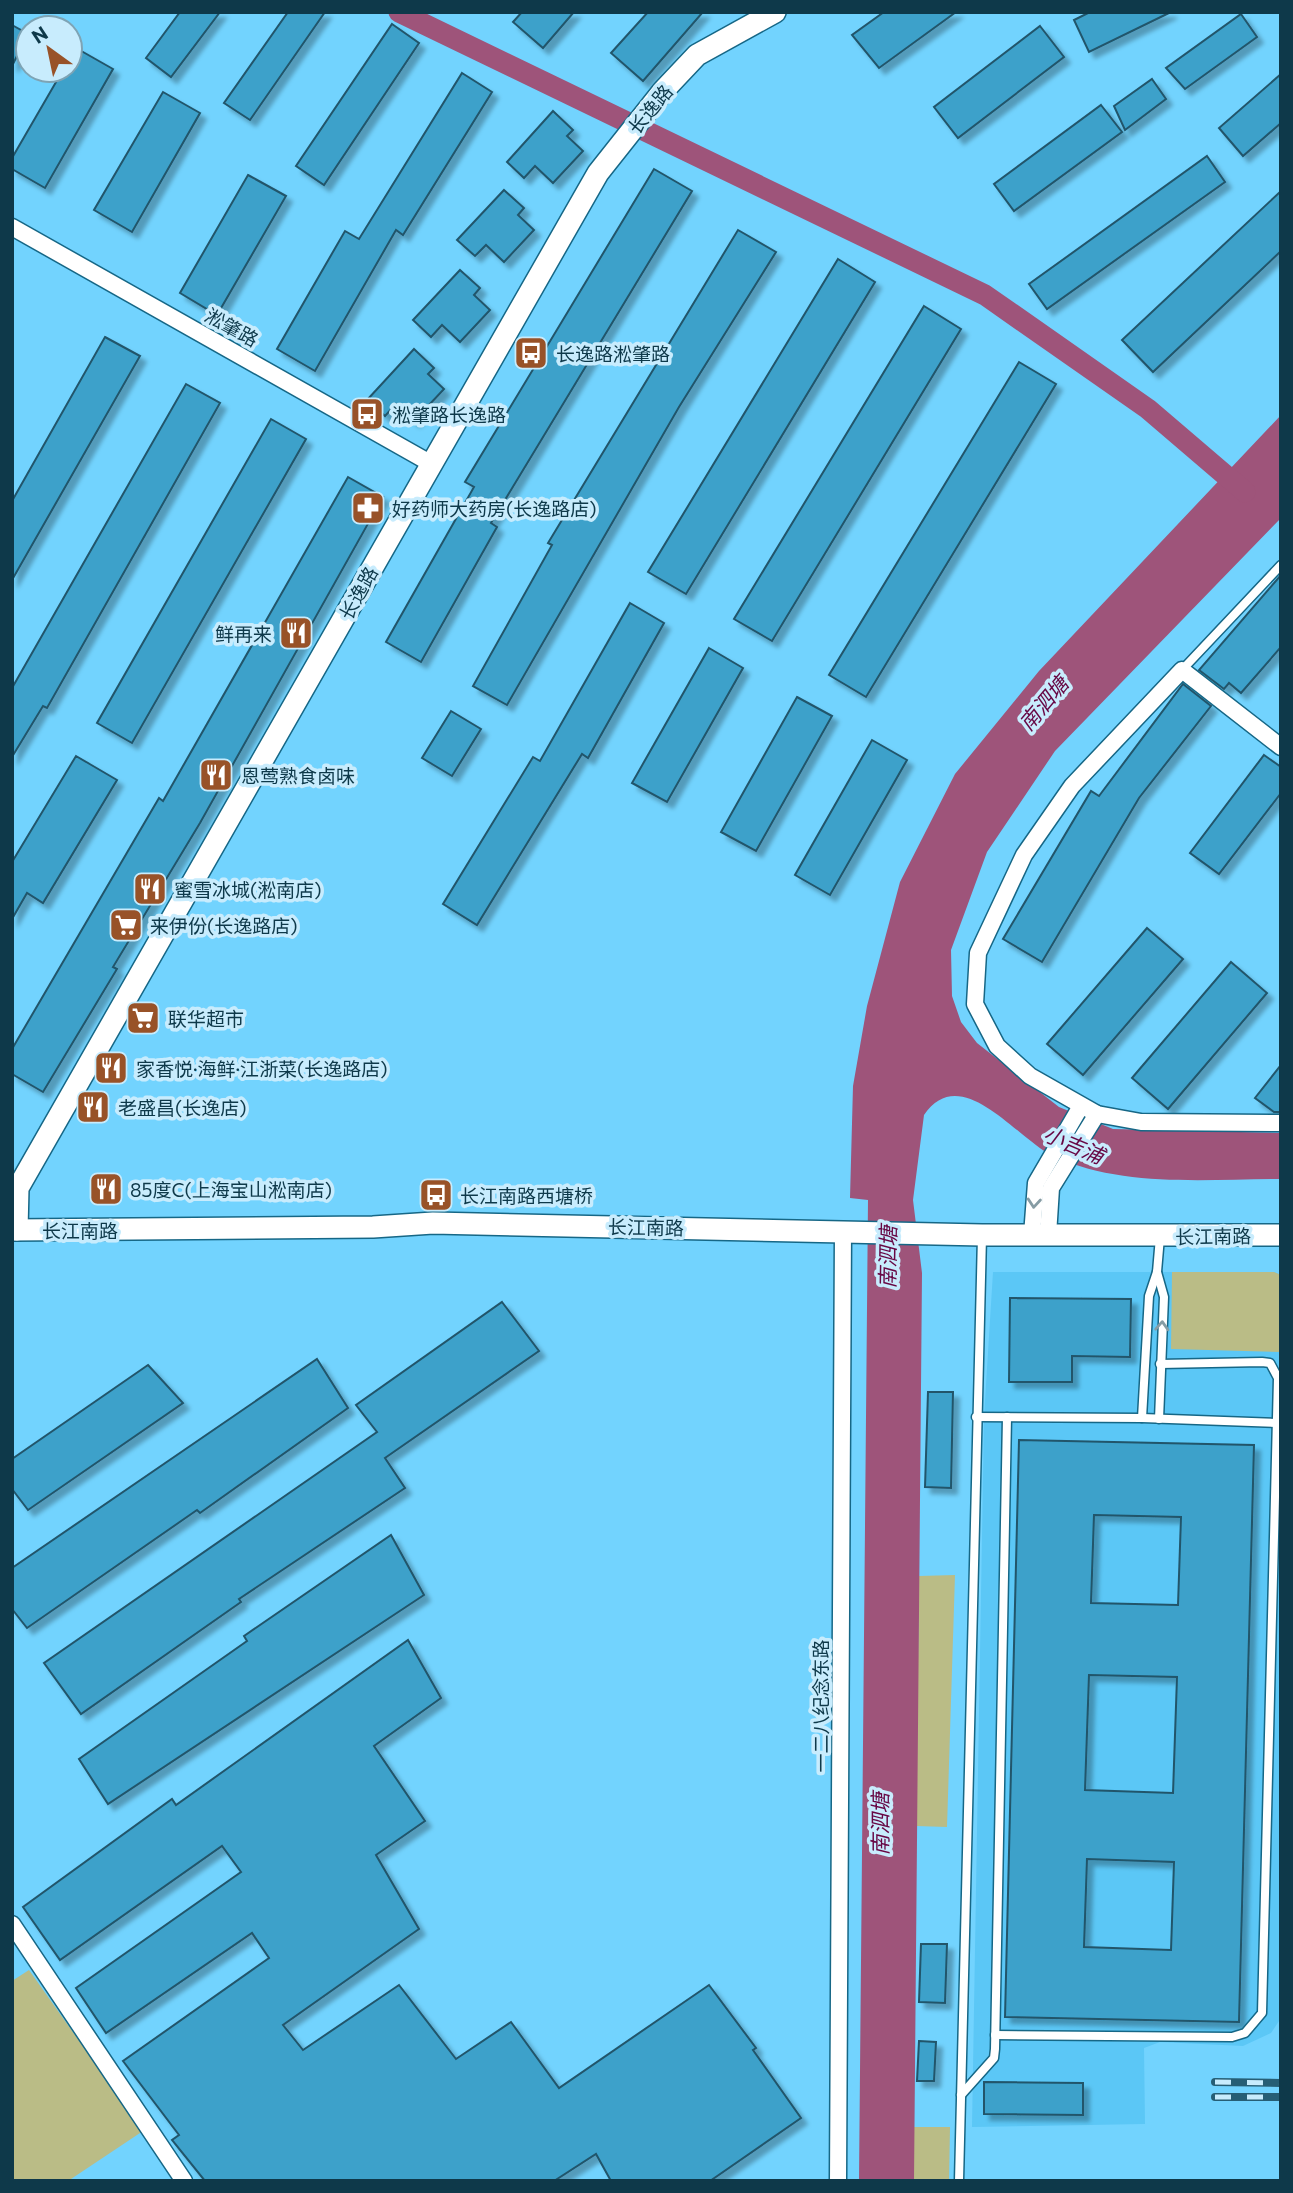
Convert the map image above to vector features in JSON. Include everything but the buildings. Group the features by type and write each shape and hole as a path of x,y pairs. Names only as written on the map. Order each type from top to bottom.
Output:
{"street":[{"name":"长逸路","path":"15,1230 18,1188 598,173 663,91 697,55 775,12"},
{"name":"淞肇路","path":"12,227 430,463"},
{"path":"1281,747 1182,670 1072,786 1024,855 978,953 975,1004 997,1046 1030,1076 1097,1114 1141,1122 1281,1123"},
{"path":"1040,1236 1036,1182 1047,1177 1079,1124 1081,1106"},
{"path":"1079,1124 1097,1114"},
{"name":"长江南路","path":"15,1230 373,1227 433,1223 974,1235 1281,1236"},
{"name":"一二八纪念东路","path":"838,2181 843,1231"},
{"path":"1209,1237 1281,1246"},
{"path":"12,1924 184,2181"}],"lane":[{"path":"1182,670 1281,565"},
{"path":"959,2181 976,1417 974,1235"},
{"path":"1142,1418 1149,1296 1157,1272 1160,1237"},
{"path":"1157,1272 1164,1297 1159,1419"},
{"path":"995,2035 1232,2037 1245,2033 1262,2012 1278,1378 1270,1363 1160,1364"},
{"path":"976,1417 1142,1418 1276,1423"},
{"path":"961,2095 994,2058 1007,1417"}],"shaded area":[{"path":"993,1272 1274,1272 1281,1275 1281,2018 1271,2033 1243,2046 1160,2042 1144,2048 1145,2124 972,2127 984,1417"}],"green space":[{"path":"1172,1272 1274,1272 1281,1275 1281,1352 1171,1349"},
{"path":"955,1575 947,1827 916,1826 919,1576"},
{"path":"29,1970 143,2131 68,2181 12,2181 12,1981"},
{"path":"914,2127 950,2127 949,2181 914,2181"}],"water":[{"path":"1281,415 1281,518 1055,751 987,852 951,950 952,996 961,1022 977,1043 1059,1107 1113,1129 1281,1133 1281,1179 1165,1180 1107,1173 1053,1156 1007,1121 972,1100 955,1096 939,1100 924,1115 913,1200 922,1273 914,2181 859,2181 868,1200 850,1198 853,1086 867,1006 900,882 955,774 1039,671"}],"waterway":[{"path":"399,12 985,295 1148,409 1245,492"}],"railway":[{"path":"1215,2082 1281,2083"},
{"path":"1215,2097 1281,2097"}],"place":[{"name":"长逸路淞肇路","path":"531,353"},
{"name":"淞肇路长逸路","path":"367,414"},
{"name":"好药师大药房(长逸路店)","path":"368,508"},
{"name":"鲜再来","path":"296,633"},
{"name":"恩莺熟食卤味","path":"216,775"},
{"name":"蜜雪冰城(淞南店)","path":"150,889"},
{"name":"来伊份(长逸路店)","path":"126,925"},
{"name":"联华超市","path":"143,1018"},
{"name":"家香悦·海鲜·江浙菜(长逸路店)","path":"111,1068"},
{"name":"老盛昌(长逸店)","path":"93,1107"},
{"name":"85度C(上海宝山淞南店)","path":"106,1189"},
{"name":"长江南路西塘桥","path":"436,1195"}],"water label":[{"name":"南泗塘","path":"1043,703"},
{"name":"小吉浦","path":"1074,1144"},
{"name":"南泗塘","path":"887,1257"},
{"name":"南泗塘","path":"879,1824"}]}
